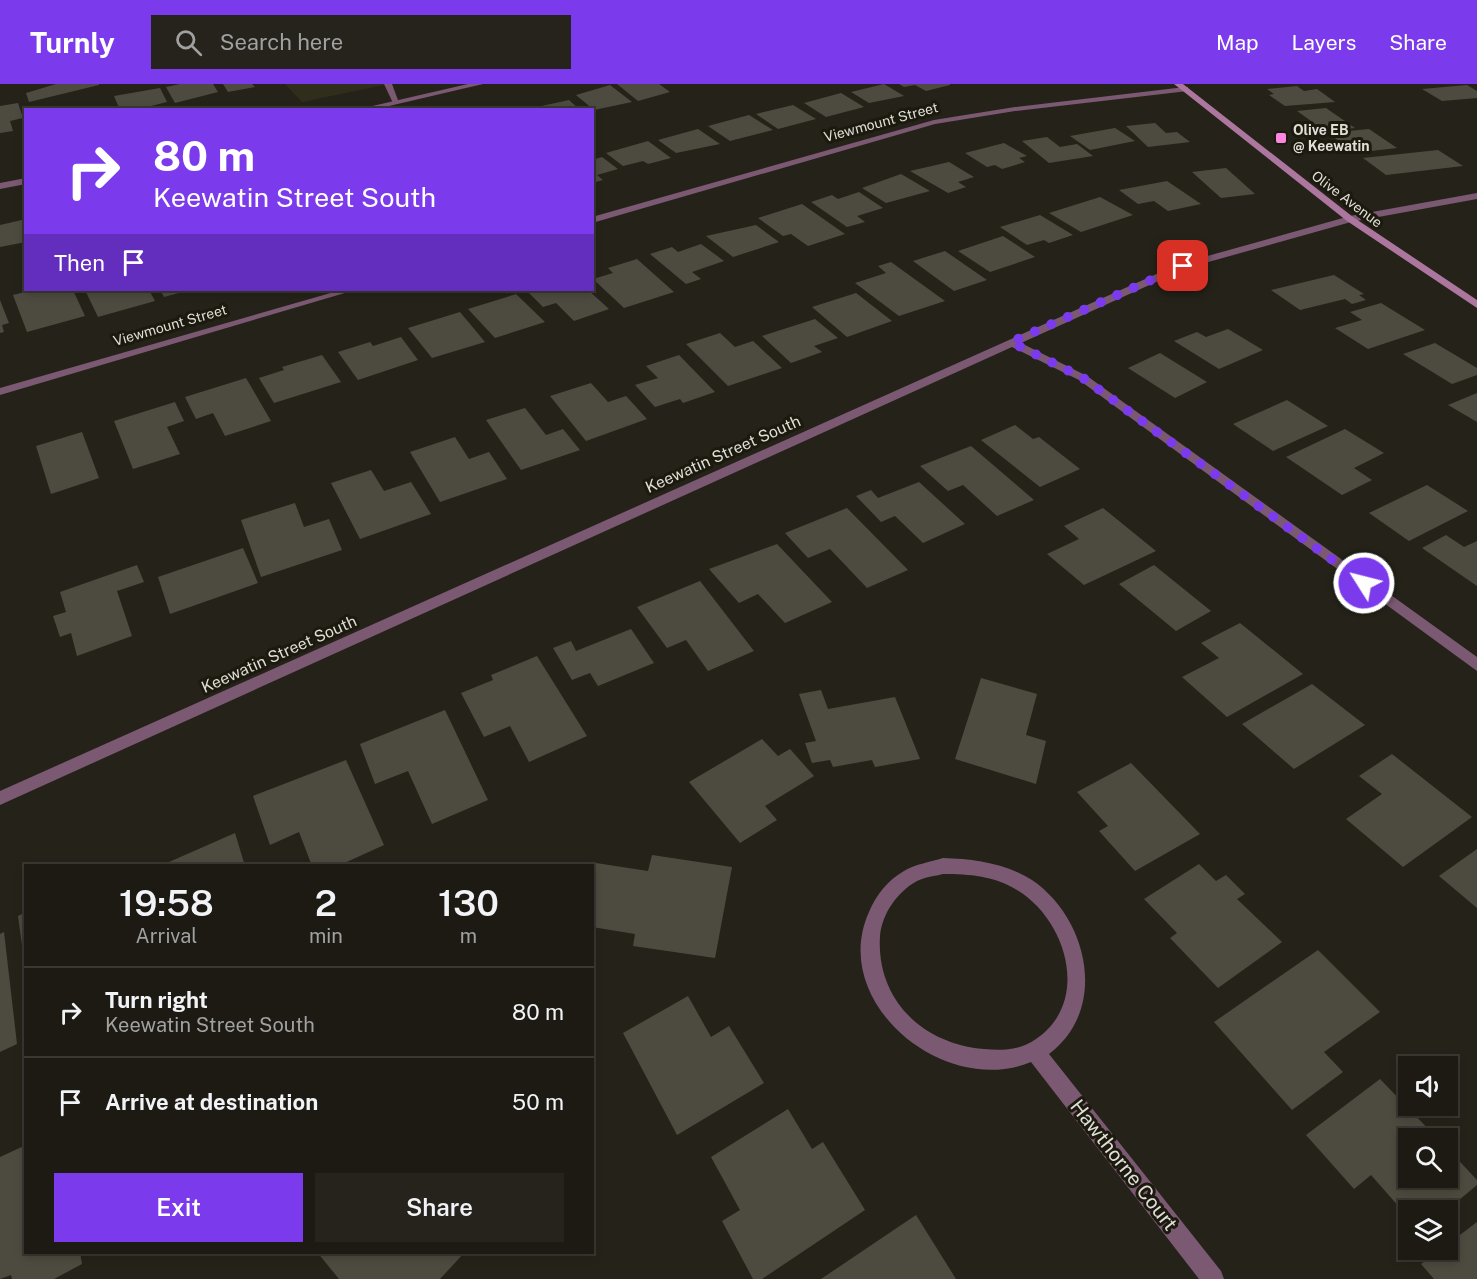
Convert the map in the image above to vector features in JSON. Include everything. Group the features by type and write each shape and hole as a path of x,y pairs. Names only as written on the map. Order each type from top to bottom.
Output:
{"main road":[{"name":"Olive Avenue","path":"1182,86 1350,219 1477,305"}],"street":[{"path":"388,84 396,102"},
{"path":"368,108 478,84"},
{"name":"Viewmount Street","path":"594,219 934,122 1182,86"},
{"path":"0,186 24,181"},
{"name":"Keewatin Street South","path":"0,798 1183,266 1281,236 1350,219 1477,196"},
{"name":"Viewmount Street","path":"0,392 347,291"},
{"path":"1011,342 1083,378 1477,664"},
{"path":"943,866 975,866 1006,875 1036,894 1059,919 1075,949 1078,982 1071,1013 1054,1038 1035,1052 1011,1059 981,1060 951,1054 916,1037 890,1011 874,980 868,948 874,918 889,893 913,875 943,866"},
{"name":"Hawthorne Court","path":"1035,1052 1213,1279"}],"shaded area":[{"path":"285,84 389,84 302,102"}],"building":[{"path":"56,84 99,85 29,102 26,93"},
{"path":"180,84 213,84 218,92 175,103 166,87"},
{"path":"223,84 252,84 255,87 228,92"},
{"path":"617,84 659,84 670,92 638,101"},
{"path":"884,84 904,96 869,103 851,92"},
{"path":"899,84 950,85 926,91 915,85 904,87"},
{"path":"610,85 632,102 594,110 576,95"},
{"path":"1467,85 1477,91 1477,98 1442,101 1422,89"},
{"path":"1297,86 1304,91 1317,89 1335,102 1285,106 1269,95 1274,94 1267,89"},
{"path":"160,88 167,102 143,108 119,108 114,96"},
{"path":"841,93 864,107 826,117 804,103"},
{"path":"569,100 578,108 538,108"},
{"path":"18,103 23,118 10,121 13,131 0,133 0,106"},
{"path":"793,105 816,119 778,129 756,114"},
{"path":"1326,108 1355,128 1325,131 1297,111"},
{"path":"749,115 773,130 730,141 708,126"},
{"path":"1155,123 1166,133 1177,132 1190,142 1148,147 1126,126"},
{"path":"1115,128 1135,141 1090,150 1070,136"},
{"path":"698,129 720,144 676,153 658,140"},
{"path":"1369,129 1397,148 1362,152 1351,144 1343,144 1328,133"},
{"path":"1047,137 1060,147 1077,144 1093,156 1049,163 1022,141"},
{"path":"648,141 671,158 648,164 643,161 623,166 606,153"},
{"path":"1004,143 1027,156 1019,158 1025,162 1002,169 995,165 987,167 965,153"},
{"path":"1438,150 1463,166 1386,175 1363,158"},
{"path":"602,157 618,169 597,175 603,180 594,182 594,159"},
{"path":"949,162 974,177 958,182 966,187 948,193 910,171"},
{"path":"1226,168 1255,194 1221,198 1192,172"},
{"path":"901,174 930,191 886,203 862,188"},
{"path":"1167,181 1201,204 1168,211 1154,201 1138,204 1119,190"},
{"path":"859,192 883,208 857,216 865,222 847,227 811,202 832,195 838,199"},
{"path":"1100,197 1133,215 1081,232 1049,213"},
{"path":"802,204 845,234 808,246 791,234 783,236 758,218"},
{"path":"1040,215 1073,235 1049,243 1044,240 1027,245 1000,227"},
{"path":"24,219 24,242 0,247 0,225"},
{"path":"756,225 779,242 733,257 706,236"},
{"path":"1003,236 1035,257 990,272 958,251"},
{"path":"701,244 724,261 692,272 701,279 686,284 650,254 672,247 678,252"},
{"path":"945,251 987,280 954,291 913,261"},
{"path":"637,259 674,292 624,308 594,280 613,273 608,268"},
{"path":"891,262 945,301 899,316 855,283 886,273 878,266"},
{"path":"1334,275 1364,294 1359,295 1366,300 1352,304 1345,299 1300,310 1271,290"},
{"path":"29,291 73,291 85,316 27,332 13,295"},
{"path":"85,291 150,291 155,301 98,317"},
{"path":"161,291 186,291 164,297"},
{"path":"527,291 589,291 609,309 574,321 556,303 543,307"},
{"path":"856,293 892,321 847,337 812,307"},
{"path":"516,294 545,322 495,338 468,309"},
{"path":"0,300 9,323 2,325 4,332 0,333"},
{"path":"1381,303 1425,330 1368,349 1335,328 1362,320 1350,312"},
{"path":"460,312 485,342 432,358 408,328"},
{"path":"815,319 838,338 814,346 822,352 791,363 762,336"},
{"path":"1228,329 1263,350 1219,369 1174,341 1197,332 1206,337"},
{"path":"720,333 735,347 753,341 782,368 728,386 686,344"},
{"path":"401,337 418,360 358,380 338,352 370,342 373,346"},
{"path":"1435,343 1477,368 1477,375 1452,384 1403,354"},
{"path":"1160,353 1207,382 1175,398 1128,368"},
{"path":"322,355 341,382 274,403 259,378 284,370 282,367"},
{"path":"679,355 715,392 683,403 680,399 655,407 635,385 658,378 646,366"},
{"path":"246,378 271,421 225,436 213,413 196,419 185,397"},
{"path":"591,383 608,402 626,396 647,419 586,441 550,396"},
{"path":"1477,393 1477,422 1448,405"},
{"path":"1287,400 1328,426 1273,451 1233,424"},
{"path":"175,402 184,421 167,427 180,454 133,469 114,421"},
{"path":"525,408 546,435 563,429 580,450 521,470 486,420"},
{"path":"1015,425 1033,439 1039,437 1080,469 1040,487 981,440"},
{"path":"1345,429 1384,453 1354,468 1372,480 1342,495 1286,457"},
{"path":"82,432 99,478 51,494 36,446"},
{"path":"455,437 469,459 489,452 507,479 440,502 410,452"},
{"path":"971,446 1034,500 997,516 963,485 948,491 920,466"},
{"path":"371,470 384,491 411,482 431,514 360,539 331,483"},
{"path":"919,482 965,524 923,543 895,516 881,522 856,496 871,490 878,498"},
{"path":"1427,485 1468,511 1409,541 1369,513"},
{"path":"295,503 304,527 329,519 342,550 261,577 241,520"},
{"path":"847,508 908,570 867,588 830,549 808,558 785,533"},
{"path":"1103,508 1156,551 1084,585 1047,554 1079,539 1064,526"},
{"path":"1446,535 1464,547 1477,541 1477,586 1422,548"},
{"path":"777,544 832,602 785,623 758,594 739,603 709,569"},
{"path":"243,548 258,583 170,614 158,577"},
{"path":"137,565 144,582 117,591 132,636 77,656 71,633 60,637 53,616 66,612 60,592"},
{"path":"1154,565 1211,611 1176,631 1119,584"},
{"path":"700,581 754,651 708,671 686,640 667,648 637,607"},
{"path":"1240,623 1303,674 1227,717 1182,677 1219,658 1201,643"},
{"path":"631,629 654,663 598,686 590,673 572,680 553,648 571,641 576,651"},
{"path":"537,656 587,736 529,762 510,726 484,737 461,693 493,680 491,675"},
{"path":"981,678 1037,694 1026,735 1046,741 1036,784 955,759"},
{"path":"1312,684 1365,725 1294,769 1242,724"},
{"path":"821,690 828,709 895,697 920,759 875,767 872,760 833,767 830,760 812,763 805,743 816,741 799,694"},
{"path":"445,710 488,800 432,824 408,771 375,784 360,744"},
{"path":"762,739 778,756 790,749 814,776 765,806 777,820 740,843 689,782"},
{"path":"1392,754 1472,817 1403,867 1346,819 1382,794 1359,776"},
{"path":"346,760 384,845 342,864 311,864 299,832 270,845 253,796"},
{"path":"1131,763 1200,834 1135,871 1099,831 1108,826 1077,792"},
{"path":"235,833 244,864 165,864"},
{"path":"1477,849 1477,908 1439,876"},
{"path":"652,855 732,867 715,958 633,946 635,934 594,927 594,869 596,863 648,871"},
{"path":"1199,864 1216,881 1226,875 1245,894 1237,899 1282,942 1218,988 1170,938 1177,933 1144,899"},
{"path":"24,913 24,960 18,916"},
{"path":"4,932 17,1044 0,1052 0,934"},
{"path":"1318,950 1380,1012 1324,1052 1343,1072 1292,1110 1214,1022"},
{"path":"688,996 711,1037 729,1026 764,1083 677,1135 623,1033"},
{"path":"1380,1079 1398,1098 1398,1116 1416,1116 1427,1128 1398,1128 1398,1188 1458,1188 1458,1160 1477,1180 1477,1185 1458,1201 1398,1200 1398,1206 1371,1175 1354,1189 1306,1135"},
{"path":"788,1109 812,1149 823,1142 865,1210 762,1279 753,1279 722,1221 740,1210 711,1157"},
{"path":"24,1146 24,1254 80,1254 82,1264 54,1279 12,1279 11,1275 0,1279 0,1157"},
{"path":"916,1215 956,1279 821,1279"},
{"path":"1477,1222 1477,1279 1434,1279 1421,1264 1427,1260 1458,1260 1458,1236"},
{"path":"319,1254 463,1254 440,1279 339,1279"}],"place":[{"name":"Olive EB @ Keewatin","path":"1281,138"}],"route":[{"path":"1183,266 1011,342 1083,378 1364,583"}]}
